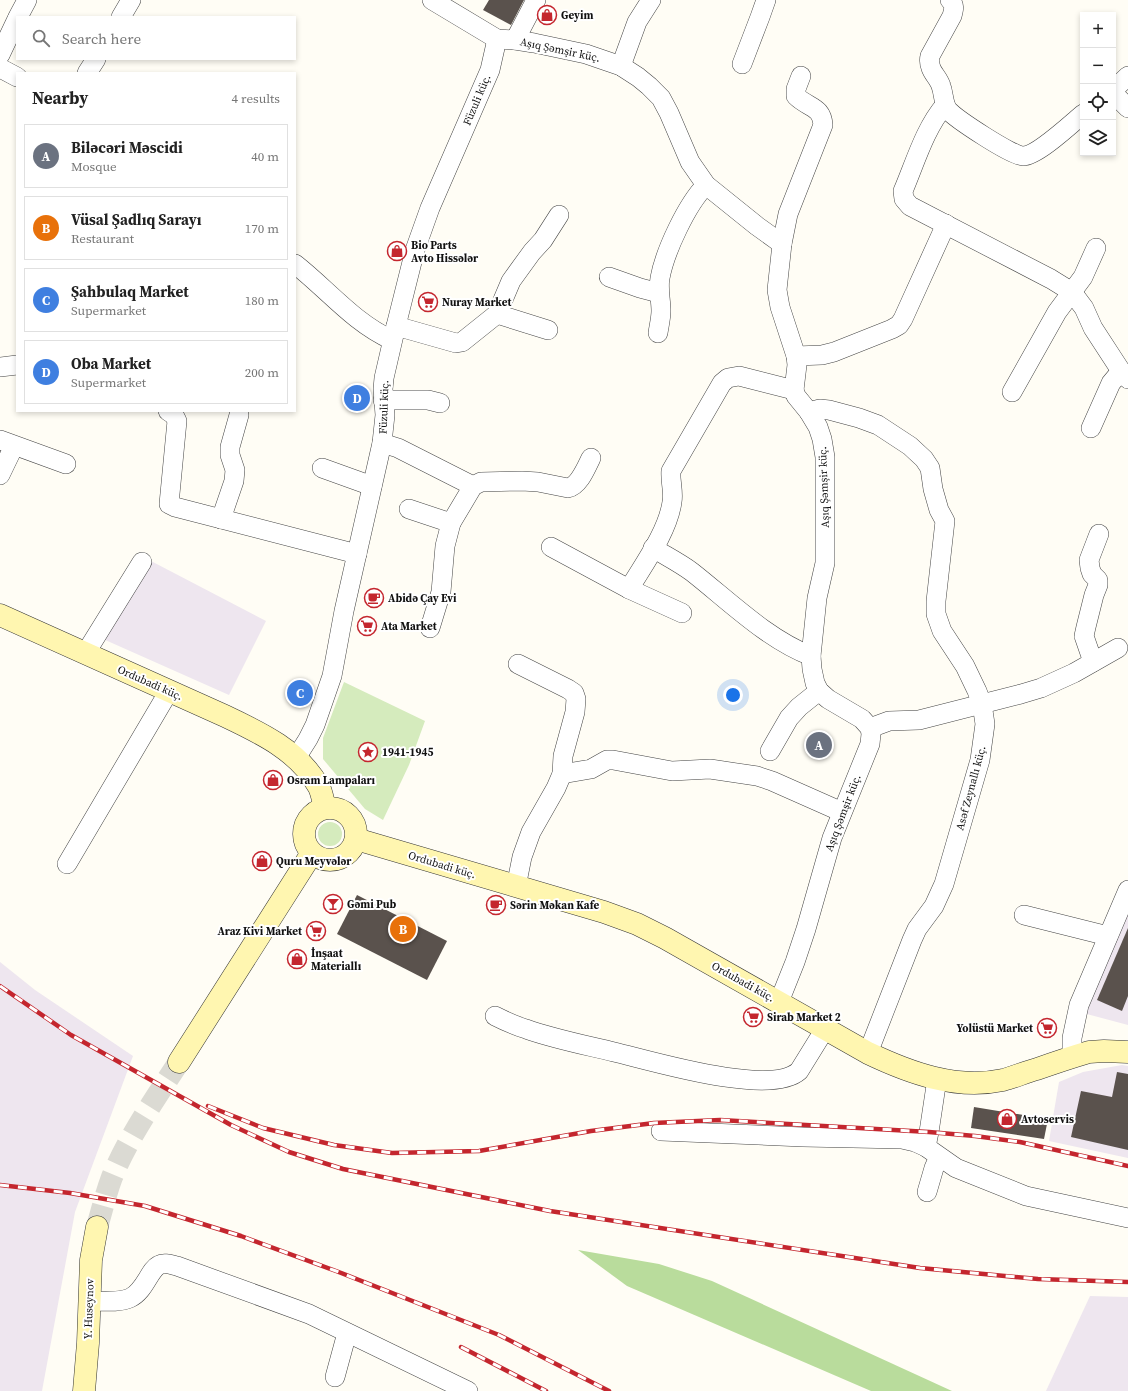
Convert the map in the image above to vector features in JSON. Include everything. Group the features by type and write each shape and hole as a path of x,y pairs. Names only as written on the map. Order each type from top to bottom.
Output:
{"main road":[{"name":"Ordubadi küç.","path":"1,619 85,654 252,729 275,742 296,758 307,770 319,788 325,808"},
{"path":"325,808 338,809 349,815 354,822 357,831 356,840 346,855 338,859 329,860 320,858 312,853 306,845 304,826 316,811 325,808"},
{"name":"Ordubadi küç.","path":"356,840 604,912 637,924 665,938 868,1053 910,1071 936,1079 967,1083 982,1083 1002,1080 1089,1052 1128,1052"},
{"path":"179,1062 312,853"},
{"name":"Y. Huseynov","path":"84,1391 91,1260 97,1227"}],"street":[{"path":"19,16 27,0"},
{"path":"122,16 131,0"},
{"name":"Aşıq Şəmşir küç.","path":"432,0 506,39 586,54 621,66 643,81 661,98 670,113 690,162 706,185 751,222 782,244"},
{"name":"Füzuli küç.","path":"296,758 315,725 332,676 356,554 382,443 385,414 384,378 394,333 421,233 430,208 490,70 506,39 536,0"},
{"path":"621,66 637,22 651,0"},
{"path":"742,64 766,0"},
{"path":"956,1 952,16 930,56 929,61 931,68 941,85 945,105 956,117 1004,148 1017,155 1025,156 1036,152 1080,116"},
{"path":"0,55 16,22"},
{"path":"88,72 95,60"},
{"path":"0,68 16,76"},
{"path":"629,589 667,524 673,500 670,478 672,471 722,383 728,378 739,376 794,390 796,356 780,307 777,290 782,244 788,214 823,126 823,117 818,111 802,102 796,96 796,89 801,76"},
{"path":"1116,87 1128,76"},
{"path":"1116,96 1128,108"},
{"path":"945,105 931,124 903,191 904,198 910,206 1051,279 1072,292 1084,308 1093,328 1124,375 1111,384 1091,428"},
{"path":"658,333 661,311 659,293 660,279 667,253 691,204 706,185"},
{"path":"296,265 363,323 379,334 394,333 456,343 462,342 497,314 511,281 532,252 543,240 559,215"},
{"path":"796,356 822,355 834,352 892,329 898,325 903,319 946,224"},
{"path":"1012,392 1057,312 1083,277 1096,248"},
{"path":"609,277 659,293"},
{"path":"497,314 548,330"},
{"path":"0,367 16,365"},
{"name":"Aşıq Şəmşir küç.","path":"794,390 796,396 809,412 818,427 825,457 825,563 817,598 812,656 812,669 819,691"},
{"path":"384,400 428,400 440,403"},
{"name":"Asəf Zeynallı küç.","path":"809,412 820,409 829,410 878,425 910,446 924,459 930,468 933,489 939,510 945,520 938,578 936,614 942,631 977,690 982,704 985,724 980,760 944,884 934,906 917,929 868,1053"},
{"path":"170,412 174,414 177,421 169,504 175,507 356,554"},
{"path":"221,519 234,481 235,470 230,455 230,447 239,416"},
{"path":"0,475 7,443 66,464"},
{"path":"382,443 398,448 472,486"},
{"path":"430,628 441,592 445,546 451,523 472,486 481,482 522,480 568,488 572,487 577,482 591,458"},
{"path":"322,468 372,486"},
{"path":"410,509 451,523"},
{"path":"1093,662 1084,636 1094,595 1098,585 1098,580 1092,574 1089,560 1098,534"},
{"path":"551,547 629,589 682,613"},
{"path":"653,548 690,571 754,623 799,651 812,656"},
{"path":"85,654 142,562"},
{"path":"770,751 789,718 799,707 819,691 828,699 862,720 870,728 890,720 920,720 1041,688 1074,673 1118,648"},
{"path":"516,887 525,847 531,832 556,788 562,774 563,756 576,712 576,698 574,693 518,664"},
{"path":"67,864 168,692"},
{"name":"Aşıq Şəmşir küç.","path":"779,1002 804,935 826,856 870,744 870,728"},
{"path":"562,774 591,769 607,760 672,771 710,769 757,776 772,781 842,812"},
{"path":"1072,1057 1072,1038 1079,1005 1128,890"},
{"path":"1024,915 1108,936"},
{"path":"495,1016 526,1030 560,1039 718,1076 748,1079 777,1080 788,1078 795,1074 800,1070 825,1029"},
{"path":"927,1192 934,1168 929,1132 936,1079"},
{"path":"661,1131 803,1137 902,1139 914,1142 956,1168 1026,1196 1128,1218"},
{"path":"90,1301 130,1298 140,1291 154,1269 159,1265 168,1264 177,1266 309,1314 468,1391"},
{"path":"335,1377 347,1333"}],"shaded area":[{"path":"151,561 266,621 229,695 103,639"},
{"path":"1128,914 1128,1025 1083,1013"},
{"path":"0,962 35,990 133,1056 75,1212 42,1391 0,1391"},
{"path":"1122,1065 1128,1066 1128,1158 1049,1141 1059,1082 1083,1072"},
{"path":"1090,1296 1128,1297 1128,1391 1046,1391"}],"green space":[{"path":"344,682 425,721 409,765 383,820 365,809 323,759 323,738"},
{"path":"330,822 335,823 341,829 341,839 335,845 330,846 325,845 319,839 318,834 319,829 325,823"},
{"path":"578,1250 659,1264 712,1281 952,1391 871,1391 627,1286"}],"building":[{"path":"489,0 524,0 511,25 483,10"},
{"path":"357,895 447,941 427,980 337,934"},
{"path":"1128,928 1128,996 1122,1011 1097,1000"},
{"path":"1117,1072 1128,1074 1128,1150 1071,1137 1081,1091 1112,1097"},
{"path":"974,1107 1048,1119 1044,1139 971,1128"}],"tunnel":[{"path":"97,1227 112,1177 126,1147 179,1062"}],"railway":[{"path":"0,986 71,1035 231,1125 289,1152 343,1169 550,1211 920,1268 1038,1279 1128,1282"},
{"path":"208,1106 263,1128 334,1145 392,1153 479,1151 591,1131 654,1123 720,1120 975,1136 1020,1142 1128,1166"},
{"path":"0,1185 70,1193 145,1206 241,1236 336,1271 499,1335 609,1391"},
{"path":"461,1347 546,1391"}],"place":[{"name":"Geyim","path":"547,15"},
{"name":"Bio Parts Avto Hissələr","path":"397,251"},
{"name":"Nuray Market","path":"428,302"},
{"name":"Oba Market","path":"357,398"},
{"name":"Abidə Çay Evi","path":"374,598"},
{"name":"Ata Market","path":"367,626"},
{"name":"Şahbulaq Market","path":"300,693"},
{"name":"Biləcəri Məscidi","path":"819,745"},
{"name":"1941-1945","path":"368,752"},
{"name":"Osram Lampaları","path":"273,780"},
{"name":"Quru Meyvələr","path":"262,861"},
{"name":"Gəmi Pub","path":"333,904"},
{"name":"Sərin Məkan Kafe","path":"496,905"},
{"name":"Vüsal Şadlıq Sarayı","path":"403,929"},
{"name":"Araz Kivi Market","path":"316,931"},
{"name":"İnşaat Materiallı","path":"297,959"},
{"name":"Sirab Market 2","path":"753,1017"},
{"name":"Yolüstü Market","path":"1047,1028"},
{"name":"Avtoservis","path":"1007,1119"}]}
